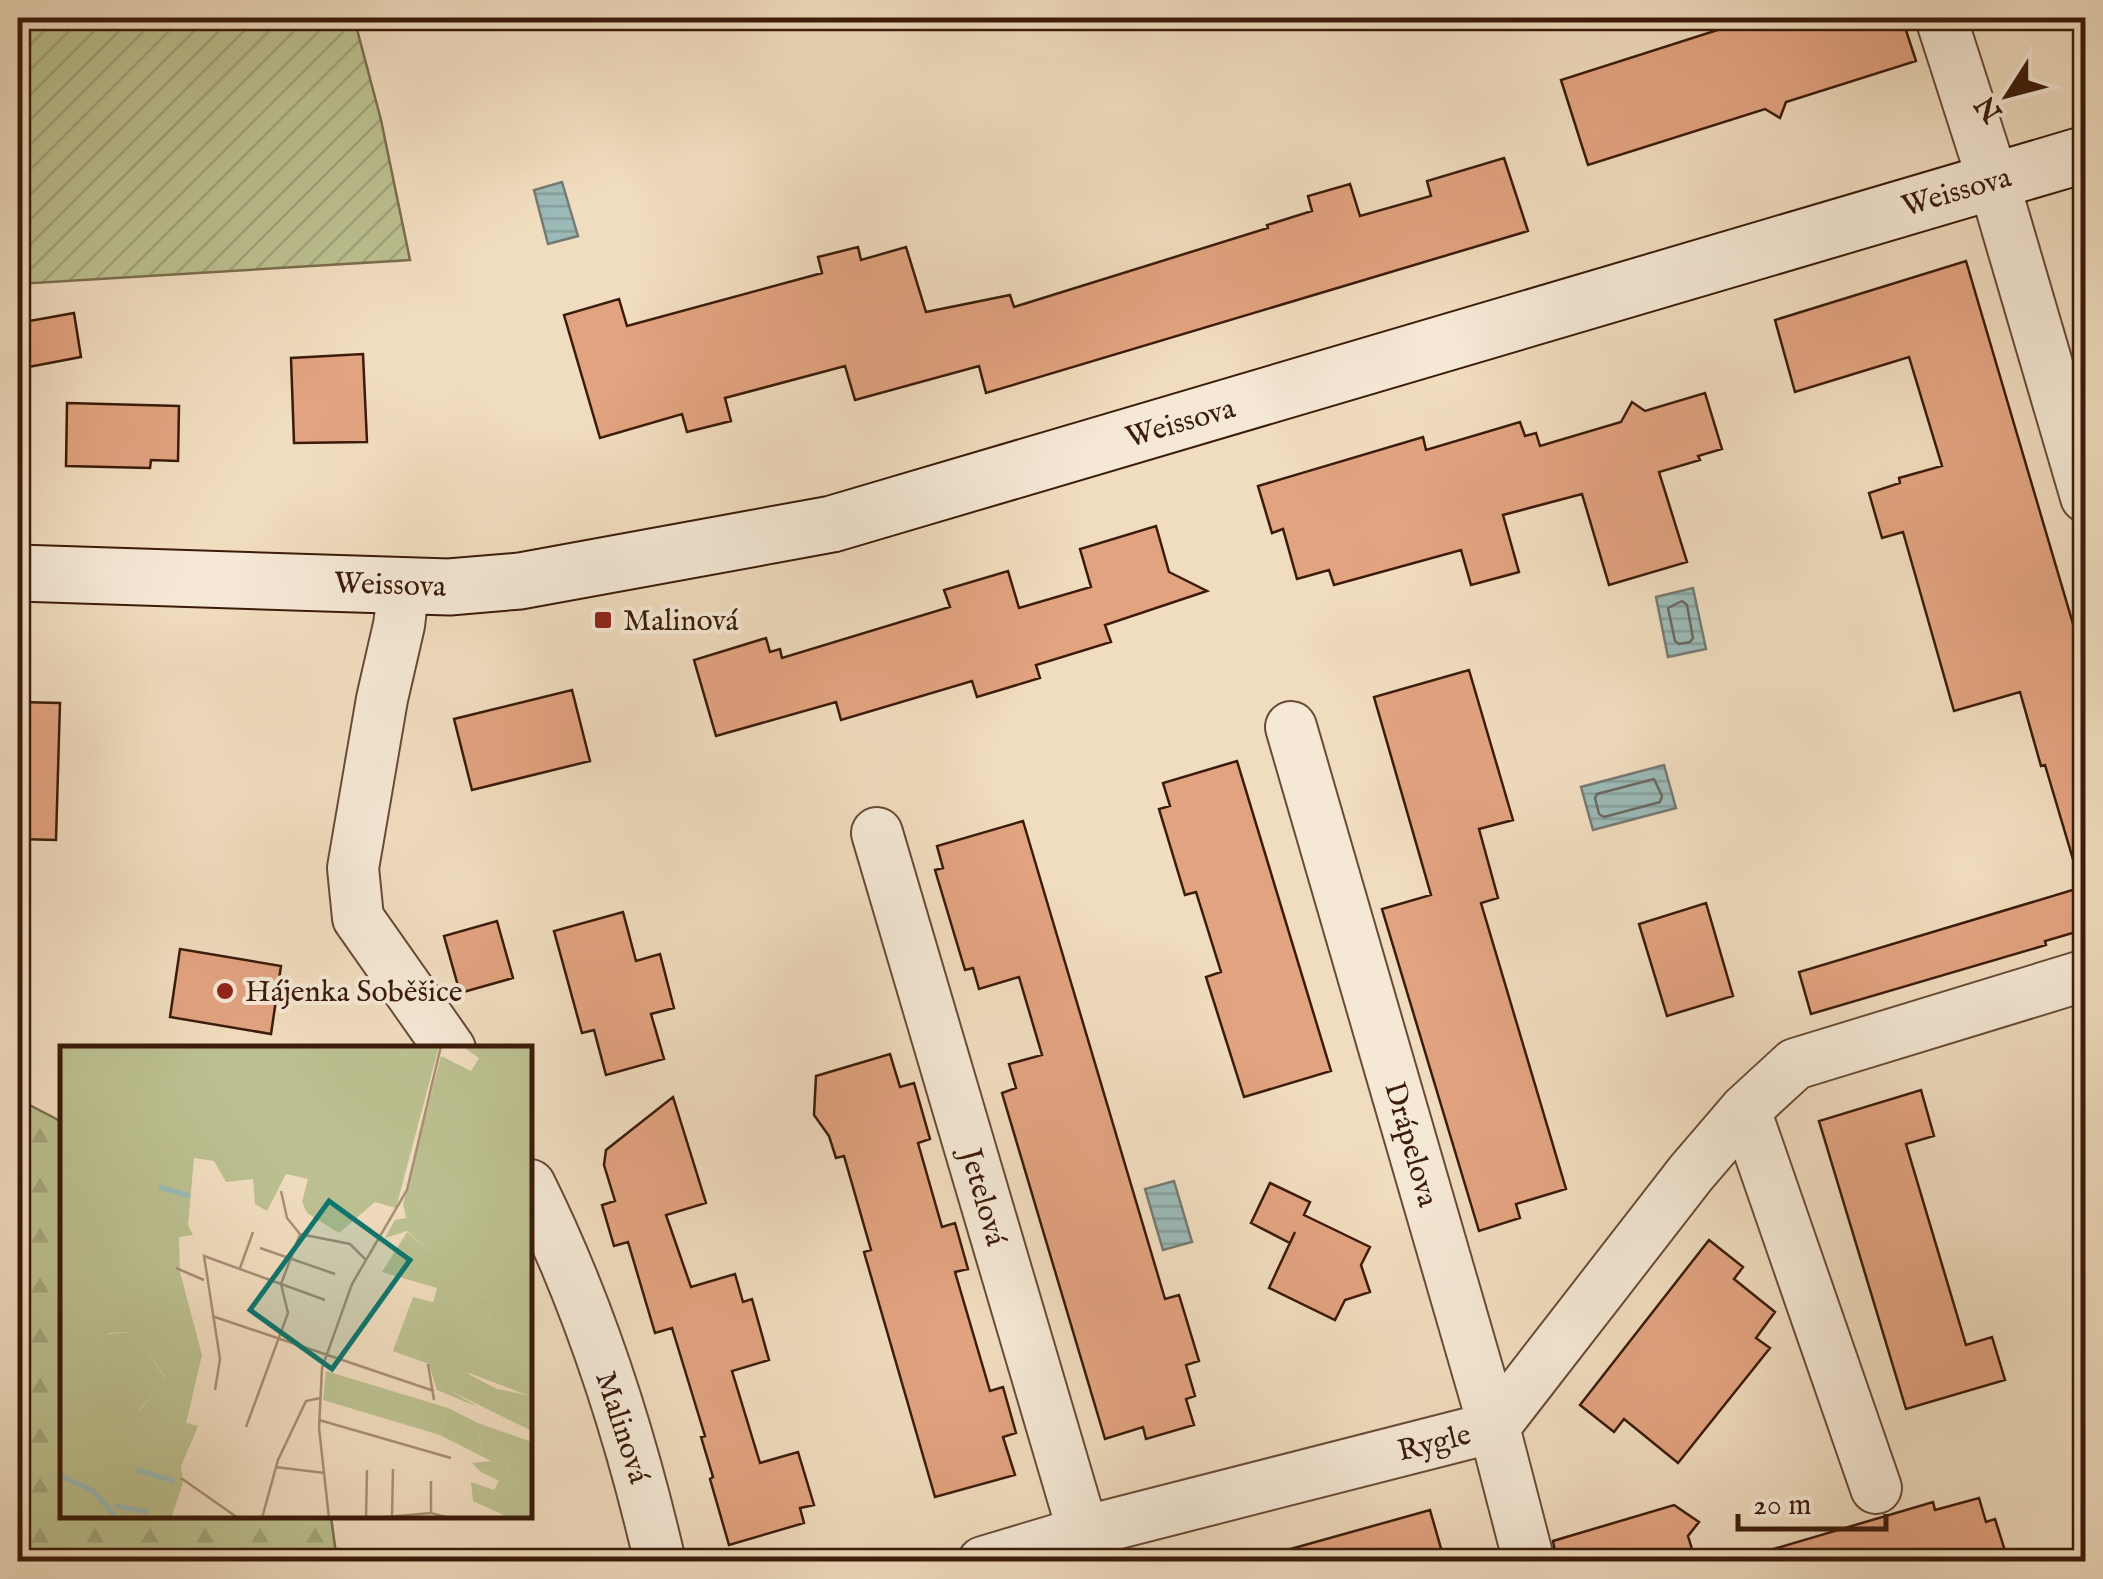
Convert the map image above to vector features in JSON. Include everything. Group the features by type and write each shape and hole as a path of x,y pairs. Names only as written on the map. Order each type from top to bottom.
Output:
{"street":[{"path":"1941,18 2086,497"},
{"name":"Weissova","path":"18,573 449,587 520,582 832,524 2086,154"},
{"path":"404,584 354,868 358,918 448,1046"},
{"name":"Drápelova","path":"1291,727 1494,1427 1529,1562"},
{"name":"Jetelová","path":"877,834 1087,1547"},
{"name":"Rygle","path":"983,1562 1087,1547 1494,1427 1691,1173 1745,1110 1796,1064 2086,974"},
{"path":"1745,1110 1876,1488"},
{"name":"Malinová","path":"532,1189 562,1249 637,1462 660,1562"}],"green space":[{"path":"18,18 354,18 381,120 410,260 18,284"},
{"path":"18,1099 60,1121 60,1519 331,1519 337,1561 18,1561"}],"water":[{"path":"562,182 578,236 548,244 534,190"},
{"path":"1693,588 1706,649 1668,657 1656,597"},
{"path":"1664,765 1676,808 1593,830 1581,787"},
{"path":"1174,1181 1192,1242 1163,1250 1145,1189"}],"building":[{"path":"1755,18 1902,18 1916,61 1786,102 1780,118 1765,109 1588,165 1561,80"},
{"path":"1504,158 1528,231 986,393 979,366 855,400 845,366 725,398 731,421 687,432 682,414 600,438 564,315 619,299 627,326 822,273 818,257 858,247 861,260 906,247 926,312 1010,295 1014,307 1268,228 1267,225 1312,211 1308,196 1350,184 1360,216 1431,196 1427,181"},
{"path":"1966,261 2086,668 2086,865 2075,866 2020,692 1954,711 1903,532 1882,538 1869,493 1900,483 1899,478 1942,466 1909,357 1795,392 1775,320"},
{"path":"74,313 81,357 18,369 18,323"},
{"path":"363,354 367,442 294,443 291,358"},
{"path":"1705,393 1722,449 1659,472 1687,562 1609,585 1582,494 1503,515 1519,572 1471,585 1461,550 1334,585 1329,570 1297,579 1283,529 1272,533 1258,486 1423,437 1426,450 1520,422 1525,436 1536,433 1540,446 1621,422 1632,402 1645,411"},
{"path":"67,403 179,406 178,461 151,460 150,468 66,466"},
{"path":"1156,526 1169,572 1207,591 1105,625 1111,642 1036,665 1040,678 977,697 972,681 841,720 836,702 716,736 694,660 766,638 770,652 780,649 782,658 950,607 944,590 1008,571 1019,608 1091,587 1080,549"},
{"path":"1469,670 1513,820 1479,829 1498,898 1481,903 1566,1189 1516,1204 1520,1218 1479,1231 1382,909 1431,895 1374,697"},
{"path":"572,690 590,761 472,790 454,719"},
{"path":"18,702 60,703 56,840 18,839"},
{"path":"1237,761 1331,1071 1244,1097 1206,977 1221,972 1196,892 1185,895 1159,809 1170,806 1163,783"},
{"path":"1023,821 1165,1299 1179,1295 1199,1361 1186,1365 1195,1396 1186,1399 1194,1425 1146,1439 1143,1427 1105,1439 1002,1093 1016,1088 1009,1064 1042,1055 1019,977 979,989 973,968 965,970 935,870 943,868 937,846"},
{"path":"2086,886 2086,929 2045,941 2046,945 1811,1014 1799,972"},
{"path":"1706,903 1733,996 1667,1016 1639,924"},
{"path":"623,912 636,961 660,954 674,1008 651,1014 664,1059 606,1075 594,1030 582,1033 554,931"},
{"path":"497,921 513,978 460,993 444,936"},
{"name":"Hájenka Soběšice","path":"180,949 281,966 271,1034 170,1017"},
{"path":"890,1054 900,1087 914,1083 930,1139 918,1143 942,1227 955,1223 968,1269 955,1272 990,1391 1003,1387 1016,1433 1003,1437 1015,1475 935,1497 864,1252 871,1250 844,1156 836,1158 829,1136 814,1115 816,1076"},
{"path":"1921,1090 1934,1136 1906,1144 1966,1345 1992,1337 2005,1380 1906,1409 1819,1121"},
{"path":"673,1097 706,1203 666,1215 691,1287 735,1274 743,1302 752,1299 769,1360 732,1371 760,1463 798,1452 814,1505 800,1508 804,1523 729,1545 710,1479 713,1477 701,1437 705,1436 672,1328 655,1333 628,1242 614,1246 602,1205 615,1201 604,1165 606,1150"},
{"path":"1270,1183 1310,1202 1304,1215 1370,1247 1361,1265 1370,1292 1345,1300 1335,1320 1269,1288 1290,1243 1251,1223"},
{"path":"1709,1240 1743,1267 1734,1279 1775,1312 1756,1338 1770,1348 1678,1463 1624,1419 1614,1432 1580,1405"},
{"path":"1979,1498 1986,1522 1995,1519 2006,1554 1997,1557 1998,1562 1769,1562 1767,1551 1933,1502 1935,1510"},
{"path":"1674,1505 1699,1522 1688,1536 1696,1562 1557,1562 1553,1541"},
{"path":"1430,1510 1442,1552 1410,1562 1288,1562 1287,1550"}],"place":[{"name":"Malinová","path":"603,620"},
{"name":"Hájenka Soběšice","path":"225,991"}]}
